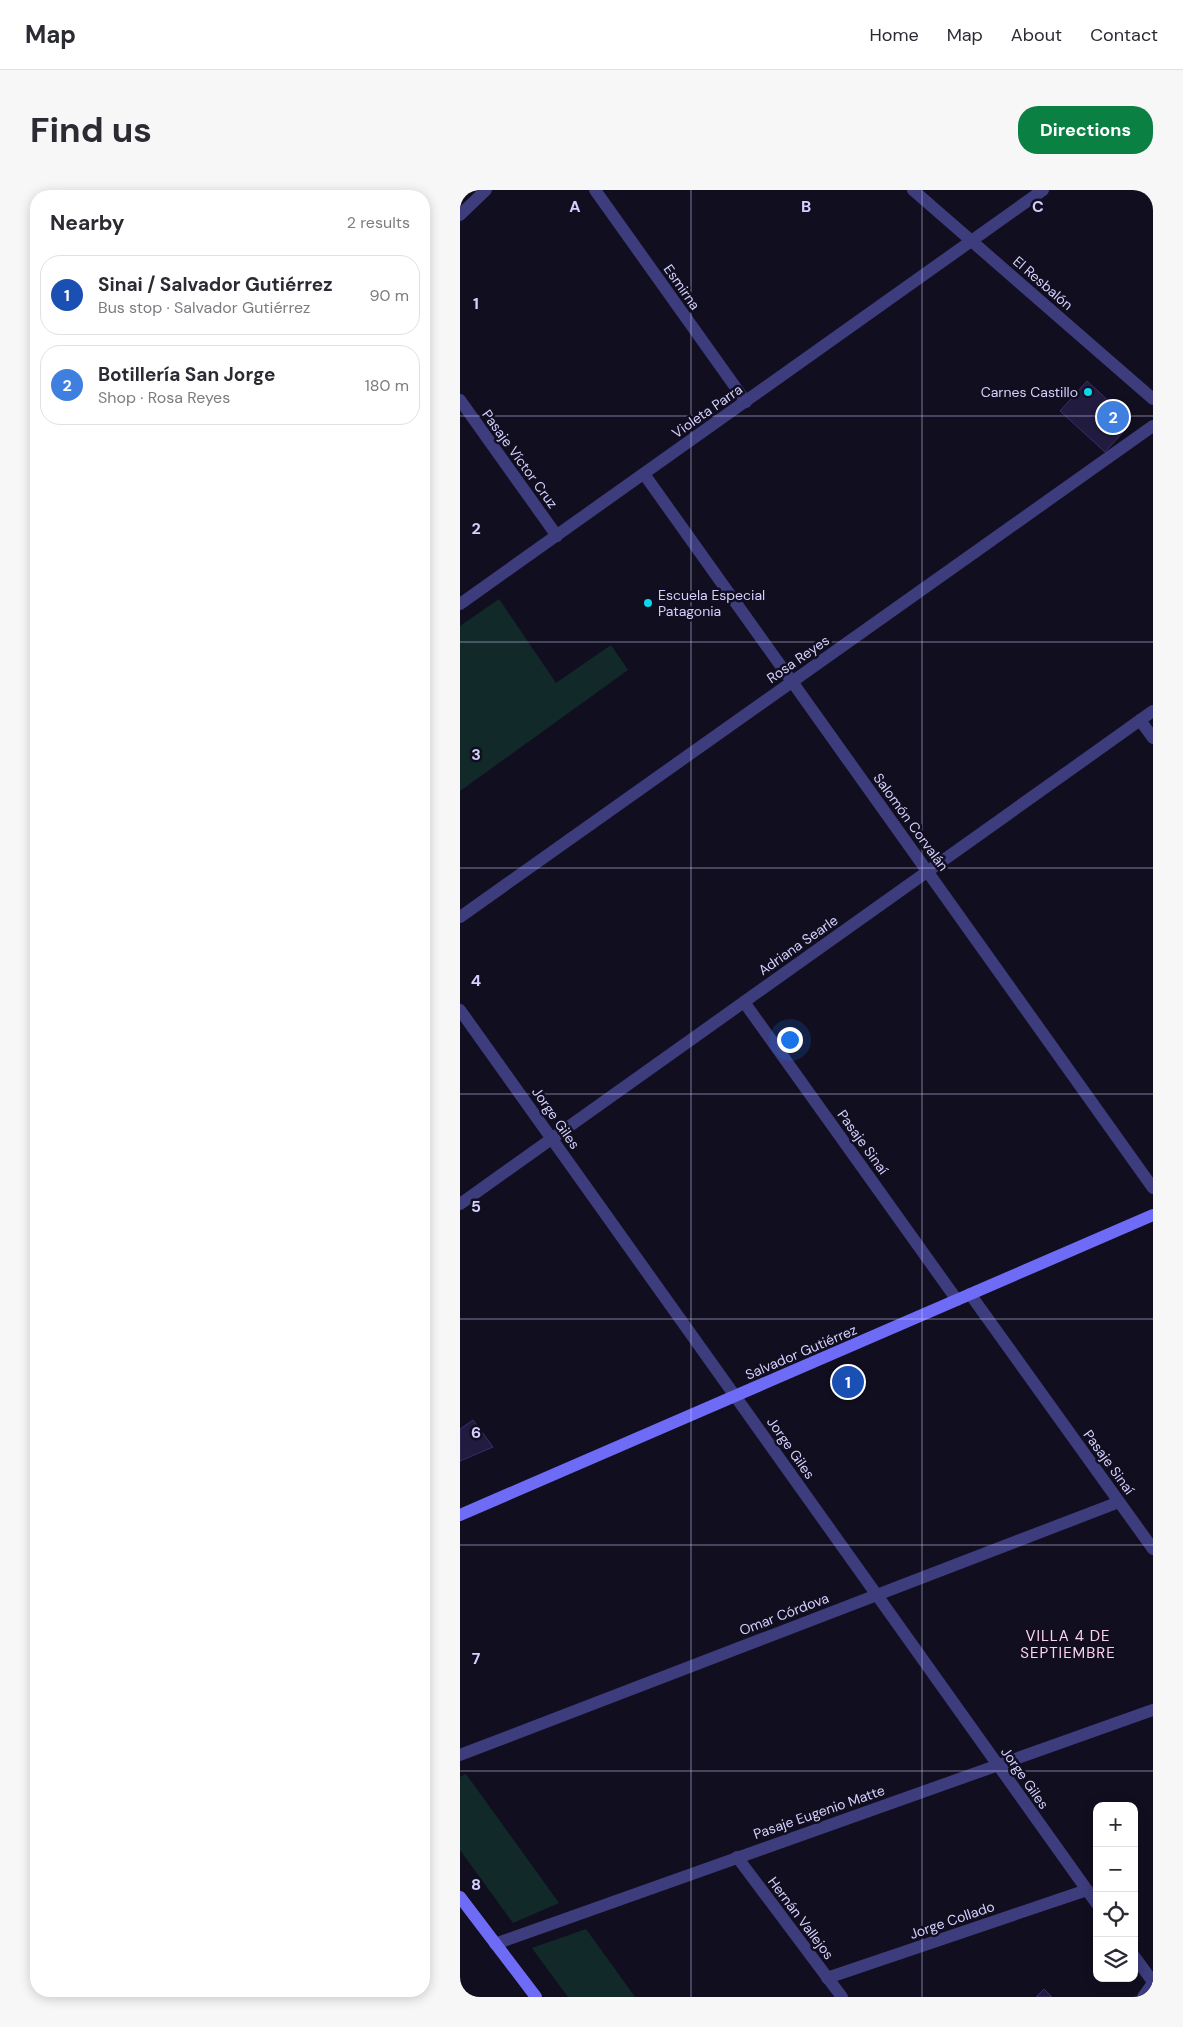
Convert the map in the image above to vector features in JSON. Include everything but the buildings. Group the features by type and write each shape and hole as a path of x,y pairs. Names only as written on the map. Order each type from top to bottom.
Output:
{"main road":[{"name":"Salvador Gutiérrez","path":"460,1516 1153,1215"},
{"path":"460,1897 536,1997"}],"street":[{"path":"460,215 486,190"},
{"name":"Esmirna","path":"594,190 746,402"},
{"name":"El Resbalón","path":"913,190 1153,399"},
{"name":"Violeta Parra","path":"460,604 1043,190"},
{"name":"Pasaje Víctor Cruz","path":"460,400 556,536"},
{"name":"Rosa Reyes","path":"460,917 1153,426"},
{"name":"Salomón Corvalán","path":"644,474 1153,1188"},
{"name":"Adriana Searle","path":"460,1204 1153,711"},
{"path":"1140,720 1153,738"},
{"name":"Pasaje Sinaí","path":"744,1002 957,1300"},
{"name":"Jorge Giles","path":"460,1010 1093,1898"},
{"name":"Pasaje Sinaí","path":"970,1294 1153,1549"},
{"name":"Omar Córdova","path":"460,1755 1119,1502"},
{"name":"Pasaje Eugenio Matte","path":"496,1944 1153,1710"},
{"name":"Hernán Vallejos","path":"737,1857 842,1997"},
{"name":"Jorge Collado","path":"827,1978 1087,1890"},
{"path":"1138,1961 1153,1982 1143,1997"}],"green space":[{"path":"499,599 556,683 611,645 628,670 460,791 460,626"},
{"path":"466,1774 559,1903 513,1923 460,1850 460,1777"},
{"path":"586,1929 635,1997 568,1997 532,1948"}],"place":[{"name":"Carnes Castillo","path":"1088,392"},
{"name":"Botillería San Jorge","path":"1113,417"},
{"name":"Escuela Especial Patagonia","path":"648,603"},
{"name":"Sinai / Salvador Gutiérrez","path":"848,1382"}],"district":[{"name":"VILLA 4 DE SEPTIEMBRE","path":"1068,1644"}]}
